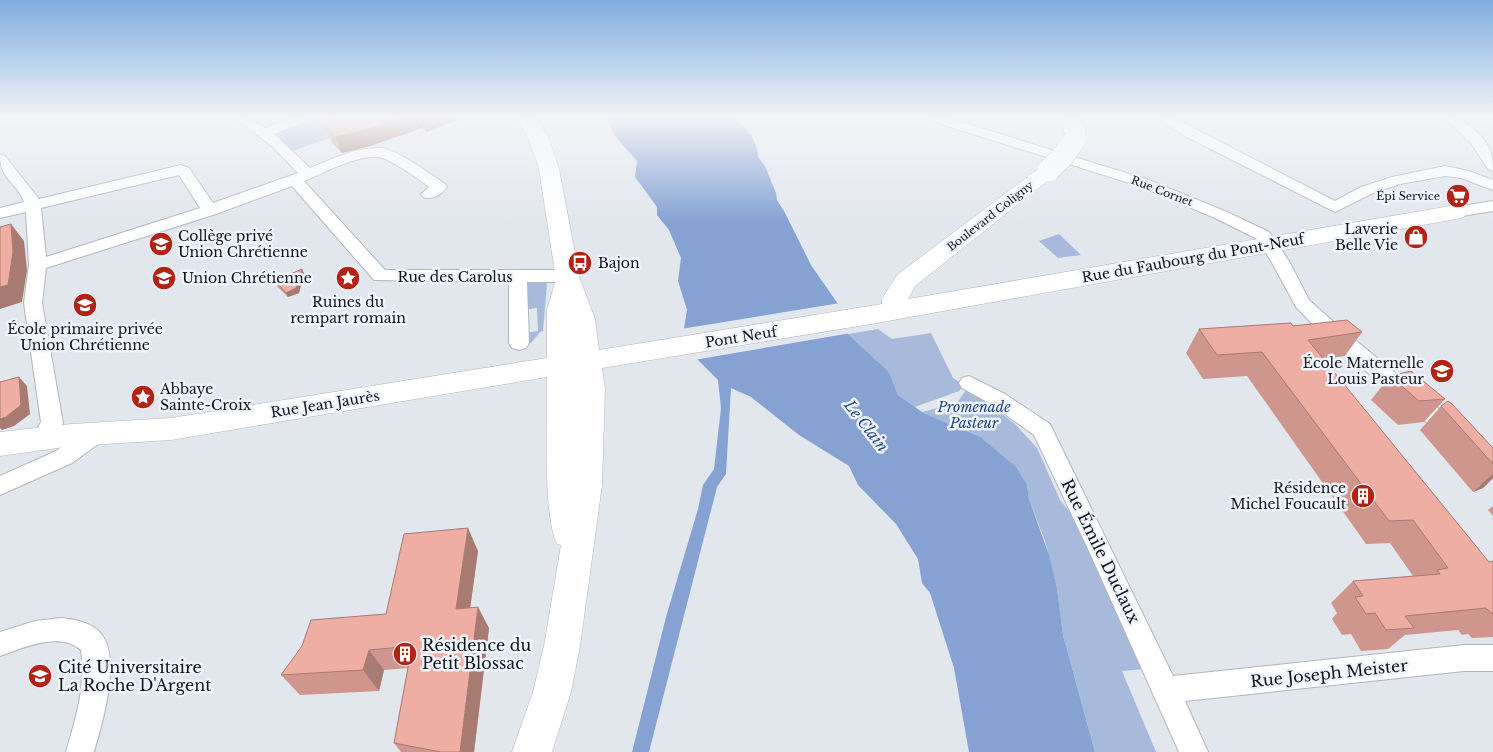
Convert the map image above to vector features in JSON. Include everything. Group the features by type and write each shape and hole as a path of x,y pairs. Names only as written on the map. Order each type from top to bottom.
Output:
{"main road":[{"path":"532,752 554,683 573,575 564,486 574,365 560,310 567,277 549,169 543,152"},
{"name":"Boulevard Coligny","path":"883,313 906,281 1049,170 1066,152"},
{"name":"Rue du Faubourg du Pont-Neuf","path":"883,313 924,304 1456,212"},
{"name":"Boulevard Coligny","path":"924,304 917,286 928,264"},
{"name":"Pont Neuf","path":"574,365 883,313"},
{"name":"Rue Jean Jaurès","path":"0,444 97,433 171,429 574,365"}],"street":[{"name":"Rue des Carolus","path":"284,152 380,276 567,277"},
{"path":"38,265 210,211 353,156 380,152"},
{"path":"381,152 405,164 439,187 429,194"},
{"name":"Rue Cornet","path":"1042,152 1144,183 1258,233 1270,245"},
{"path":"1229,152 1335,207 1367,190 1390,182 1445,170 1464,174 1493,185"},
{"path":"1485,152 1493,166"},
{"path":"0,159 29,194 33,204 38,265 33,303 52,423 43,438"},
{"path":"0,213 181,170 184,171 210,211"},
{"name":"Rue du Faubourg du Pont-Neuf","path":"1456,212 1493,206"},
{"path":"1270,245 1302,303 1330,330 1438,420 1466,452"},
{"path":"518,276 519,343"},
{"name":"Rue Émile Duclaux","path":"970,383 998,399 1042,430 1194,752"},
{"path":"0,486 64,457 97,433"},
{"path":"0,644 52,629 79,634 93,644 97,679 96,695 80,752"},
{"name":"Rue Joseph Meister","path":"1166,690 1455,659 1493,658"}],"green space":[{"path":"1059,234 1081,255 1058,258 1039,241"},
{"path":"544,281 547,284 543,331 531,343 525,343 524,333 538,331 537,308 523,310 523,285 527,282"},
{"name":"Promenade Pasteur","path":"878,329 892,339 931,333 953,378 964,385 959,391 915,407 898,395 889,372 848,334"},
{"path":"968,387 1015,424 1037,448 1060,500 1101,551 1156,668 1122,671 1156,752 1095,752 1063,635 1057,588 1045,541 1029,499 1027,485 922,412 957,403"}],"water":[{"name":"Le Clain","path":"629,152 757,152 758,157 765,166 777,200 811,265 838,304 848,334 889,372 898,395 925,414 980,437 1016,467 1027,485 1029,499 1049,555 1057,588 1063,635 1095,752 969,752 954,668 930,593 922,583 918,559 896,524 858,485 849,466 799,435 751,397 731,388 726,474 717,487 649,752 632,752 666,617 698,509 703,485 714,469 721,408 718,380 697,359 684,328 687,310 678,281 681,258 669,230 657,215 657,207 635,177 637,161"}],"pier":[{"path":"840,303 851,333 694,360 681,329"}],"building":[{"path":"11,224 13,252 8,285 0,287 0,227"},
{"path":"302,269 296,288 286,293 275,281"},
{"path":"1347,320 1362,332 1308,340 1489,562 1493,561 1493,613 1486,608 1405,616 1414,628 1386,630 1375,613 1366,614 1355,597 1363,596 1353,581 1440,574 1437,570 1448,568 1413,520 1389,521 1262,352 1217,355 1199,329 1291,323 1293,326"},
{"path":"1411,371 1445,399 1419,401 1390,376"},
{"path":"19,377 21,405 6,417 0,419 0,382"},
{"path":"1448,401 1493,448 1493,464 1441,406"},
{"name":"Résidence du Petit Blossac","path":"468,528 456,609 478,607 460,752 441,752 394,743 412,646 369,650 363,670 281,675 302,646 311,620 386,614 404,534"}],"place":[{"name":"Épi Service","path":"1458,196"},
{"name":"Laverie Belle Vie","path":"1416,237"},
{"name":"Collège privé Union Chrétienne","path":"161,244"},
{"name":"Bajon","path":"580,263"},
{"name":"Union Chrétienne","path":"164,278"},
{"name":"Ruines du rempart romain","path":"348,278"},
{"name":"École primaire privée Union Chrétienne","path":"85,305"},
{"name":"École Maternelle Louis Pasteur","path":"1442,371"},
{"name":"Abbaye Sainte-Croix","path":"143,397"},
{"name":"Résidence Michel Foucault","path":"1363,496"},
{"name":"Résidence du Petit Blossac","path":"405,654"},
{"name":"Cité Universitaire La Roche D'Argent","path":"40,676"}]}
